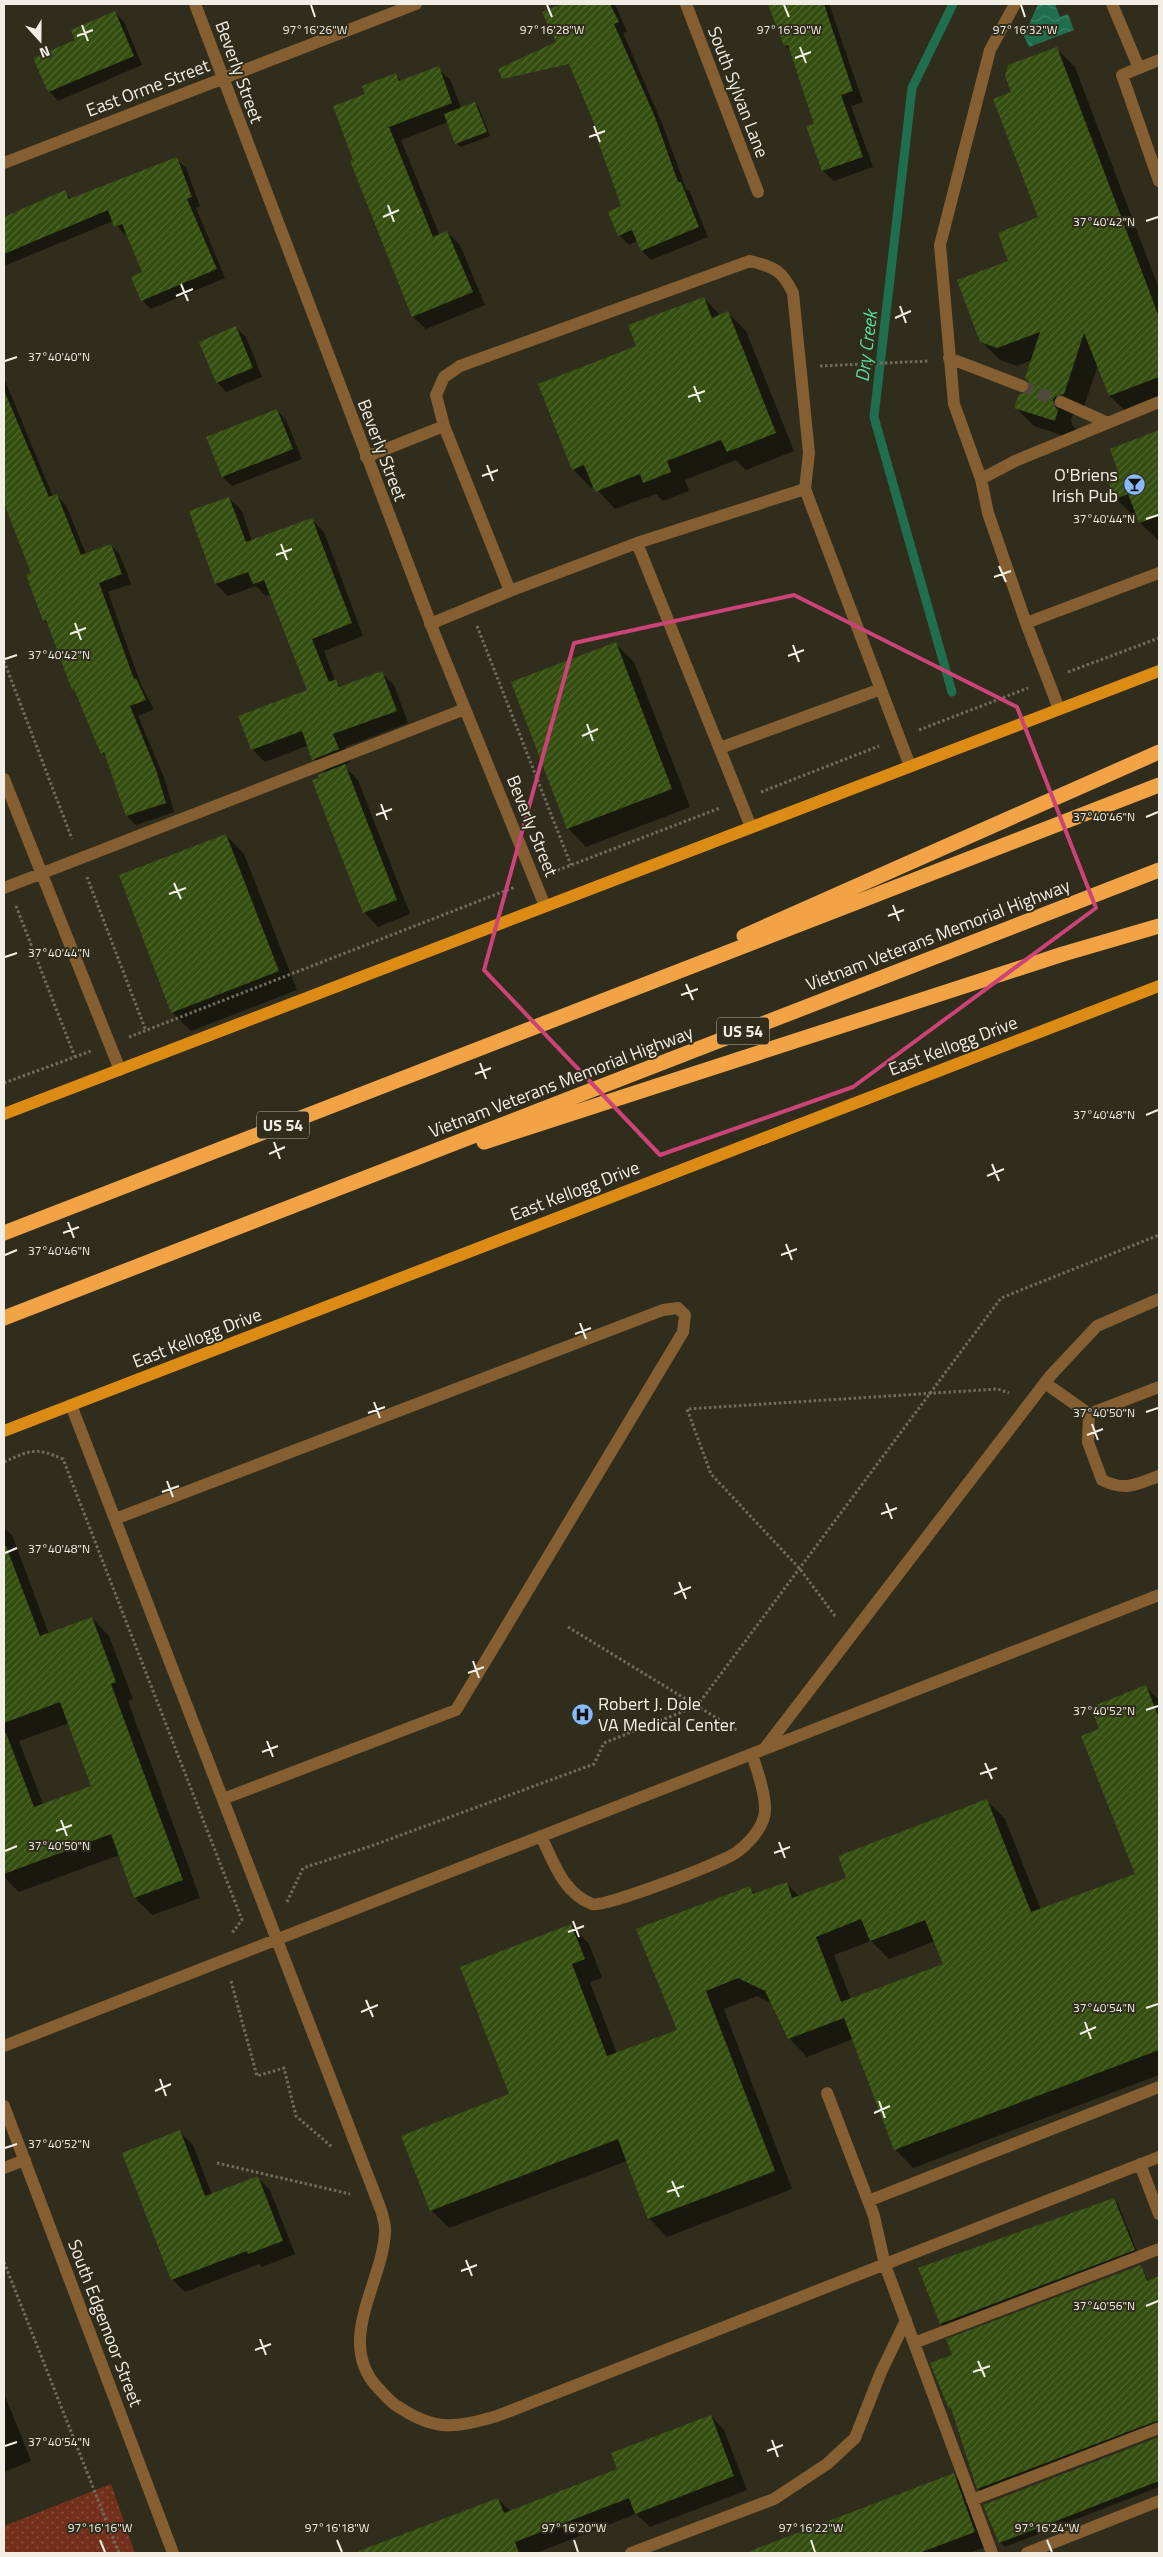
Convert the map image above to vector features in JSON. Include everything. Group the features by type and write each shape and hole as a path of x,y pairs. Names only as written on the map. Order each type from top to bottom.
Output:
{"highway":[{"path":"562,1016 1159,752"},
{"name":"US 54","path":"4,1233 1159,786"},
{"name":"Vietnam Veterans Memorial Highway","path":"4,1318 1159,870"},
{"path":"328,1192 1063,954 1159,926"}],"main road":[{"path":"4,1114 1159,671"},
{"name":"East Kellogg Drive","path":"4,1431 1159,986"}],"street":[{"name":"Beverly Street","path":"195,4 430,624 545,906"},
{"name":"East Orme Street","path":"4,163 416,4"},
{"name":"South Sylvan Lane","path":"686,4 758,192"},
{"path":"1015,4 990,50 940,245 954,404 981,479 988,513 1026,623 1059,709"},
{"path":"1112,4 1139,68"},
{"path":"1159,60 1122,75 1159,181"},
{"path":"510,591 444,426 436,395 444,377 460,366 750,261 771,266 785,276 793,293 809,454 806,489 910,766"},
{"path":"950,358 1022,386"},
{"path":"1061,402 1108,423"},
{"path":"981,479 1015,460 1159,402"},
{"path":"366,457 444,426"},
{"path":"430,624 510,591 637,543 806,489"},
{"path":"637,543 751,827"},
{"path":"1026,623 1159,573"},
{"path":"720,748 881,689"},
{"path":"6,888 465,709"},
{"path":"4,779 120,1070"},
{"path":"765,1749 1045,1383 1098,1326 1159,1299"},
{"path":"115,1519 663,1310 678,1308 685,1315 683,1332 456,1710 223,1799"},
{"path":"1045,1383 1089,1414"},
{"path":"1089,1414 1159,1387"},
{"path":"71,1405 381,2210 386,2231 360,2330 360,2354 369,2378 392,2403 418,2420 445,2426 468,2424 498,2416 1159,2157"},
{"path":"1089,1414 1088,1442 1102,1480 1116,1487 1130,1487 1159,1476"},
{"path":"4,2046 1159,1595"},
{"path":"541,1836 563,1880 577,1896 594,1905 622,1899 736,1853 755,1835 764,1819 764,1796 752,1754"},
{"path":"868,2201 1159,2087"},
{"path":"827,2093 868,2201 885,2265 992,2553"},
{"name":"South Edgemoor Street","path":"4,2106 173,2553"},
{"path":"4,2168 25,2160"},
{"path":"1140,2164 1159,2214"},
{"path":"914,2344 1159,2249"},
{"path":"631,2553 774,2498 827,2464 855,2438 881,2372 906,2320"},
{"path":"972,2500 1159,2428"},
{"path":"1027,2553 1159,2501"}],"path":[{"path":"819,366 935,361"},
{"path":"470,608 571,865"},
{"path":"4,1083 110,1044 1159,638"},
{"path":"6,888 75,1057"},
{"path":"285,1906 303,1868 374,1845 594,1764 604,1743 697,1706 1001,1298 1159,1235"},
{"path":"835,1616 800,1569 711,1474 687,1409 997,1388 1009,1393"},
{"path":"4,1462 31,1450 48,1453 63,1459 242,1920 221,1946 256,2076 284,2068 296,2116 339,2153"},
{"path":"568,1627 738,1731"},
{"path":"216,2162 350,2195 348,2187"},
{"path":"4,2262 119,2553"}],"highlighted area":[{"path":"794,595 1017,707 1096,908 853,1087 660,1155 484,970 574,643"}],"shaded area":[{"path":"111,2484 135,2553 4,2553 4,2526"}],"water":[{"path":"1038,4 1055,4 1060,17 1068,14 1074,30 1029,47 1024,36"}],"building":[{"path":"562,4 610,4 619,22 614,24 655,117 678,182 681,182 699,227 641,251 632,230 618,236 608,212 621,206 597,138 600,137 569,64 502,79 498,69 556,42 542,12"},
{"path":"768,4 824,4 853,91 841,95 863,157 822,171 806,126 814,124 788,45 784,46"},
{"path":"115,11 134,56 48,92 33,58 75,40 71,30"},
{"path":"1057,47 1159,317 1159,377 1109,396 1084,333 1064,394 1057,395 1053,399 1054,406 1058,410 1055,421 1014,408 1019,394 1027,393 1030,388 1029,381 1025,378 1040,332 997,348 980,342 957,280 1008,261 998,233 1038,217 993,99 1011,92 1005,76 1008,65"},
{"path":"439,66 452,103 389,127 433,237 447,231 473,292 412,317 350,161 353,160 333,106 365,94 362,86 396,73 399,81"},
{"path":"475,102 487,132 455,144 444,114"},
{"path":"177,157 192,197 187,199 217,269 141,301 131,277 142,272 122,224 114,227 108,210 4,254 4,217 65,190 69,199"},
{"path":"704,297 712,318 728,311 776,433 727,452 721,440 667,461 671,472 643,483 640,474 595,492 584,465 572,470 538,384 636,346 628,325"},
{"path":"236,326 253,368 216,383 199,342"},
{"path":"4,390 49,497 57,494 81,555 111,544 122,574 99,583 134,679 136,678 146,700 130,706 156,770 166,803 126,816 104,752 101,754 74,689 72,690 46,620 43,621 26,575 31,573 4,503"},
{"path":"277,409 293,449 222,477 206,437"},
{"name":"O'Briens Irish Pub","path":"1159,430 1159,516 1139,523 1128,494 1115,499 1106,476 1118,471 1110,449"},
{"path":"229,497 246,542 312,518 352,623 312,639 329,682 336,679 339,687 382,671 397,711 333,734 339,749 312,760 302,731 251,750 238,716 307,690 264,580 253,584 248,572 215,584 189,511"},
{"path":"616,642 672,789 567,829 511,682"},
{"path":"345,764 397,900 363,913 312,780 319,778 318,775"},
{"path":"226,834 279,971 171,1013 119,875"},
{"path":"4,1546 6,1546 40,1636 92,1617 116,1682 111,1684 183,1880 134,1898 111,1834 4,1874 4,1734 6,1733 34,1807 91,1786 60,1702 4,1723"},
{"path":"1146,1685 1159,1718 1159,2050 894,2150 844,2018 788,2039 765,1991 738,1978 706,1991 775,2171 648,2219 618,2139 430,2211 401,2136 509,2094 460,1967 571,1924 585,1959 572,1964 607,2056 677,2030 636,1929 750,1886 753,1894 787,1882 792,1898 846,1878 838,1856 987,1799 1031,1912 1135,1874 1081,1736 1099,1729 1091,1707","holes":["861,1919 870,1941 925,1920 943,1964 841,2002 816,1937"]},
{"path":"180,2130 205,2196 258,2176 283,2241 248,2254 247,2251 171,2280 122,2153"},
{"path":"1114,2198 1135,2250 940,2324 918,2268"},
{"path":"1141,2265 1147,2281 1159,2276 1159,2420 977,2489 951,2408 949,2409 930,2363 952,2355 946,2339"},
{"path":"711,2415 734,2476 635,2514 629,2498 515,2542 519,2553 359,2553 359,2551 498,2498 504,2513 617,2469 611,2453"},
{"path":"1159,2437 1159,2481 999,2543 983,2505"},
{"path":"954,2473 975,2532 919,2553 750,2553 750,2551"}],"waterway":[{"name":"Dry Creek","path":"952,692 874,417 912,88 953,4"}],"tunnel":[{"path":"1022,386 1061,402"}],"place":[{"name":"O'Briens Irish Pub","path":"1134,485"},
{"name":"Robert J. Dole VA Medical Center","path":"582,1714"}]}
